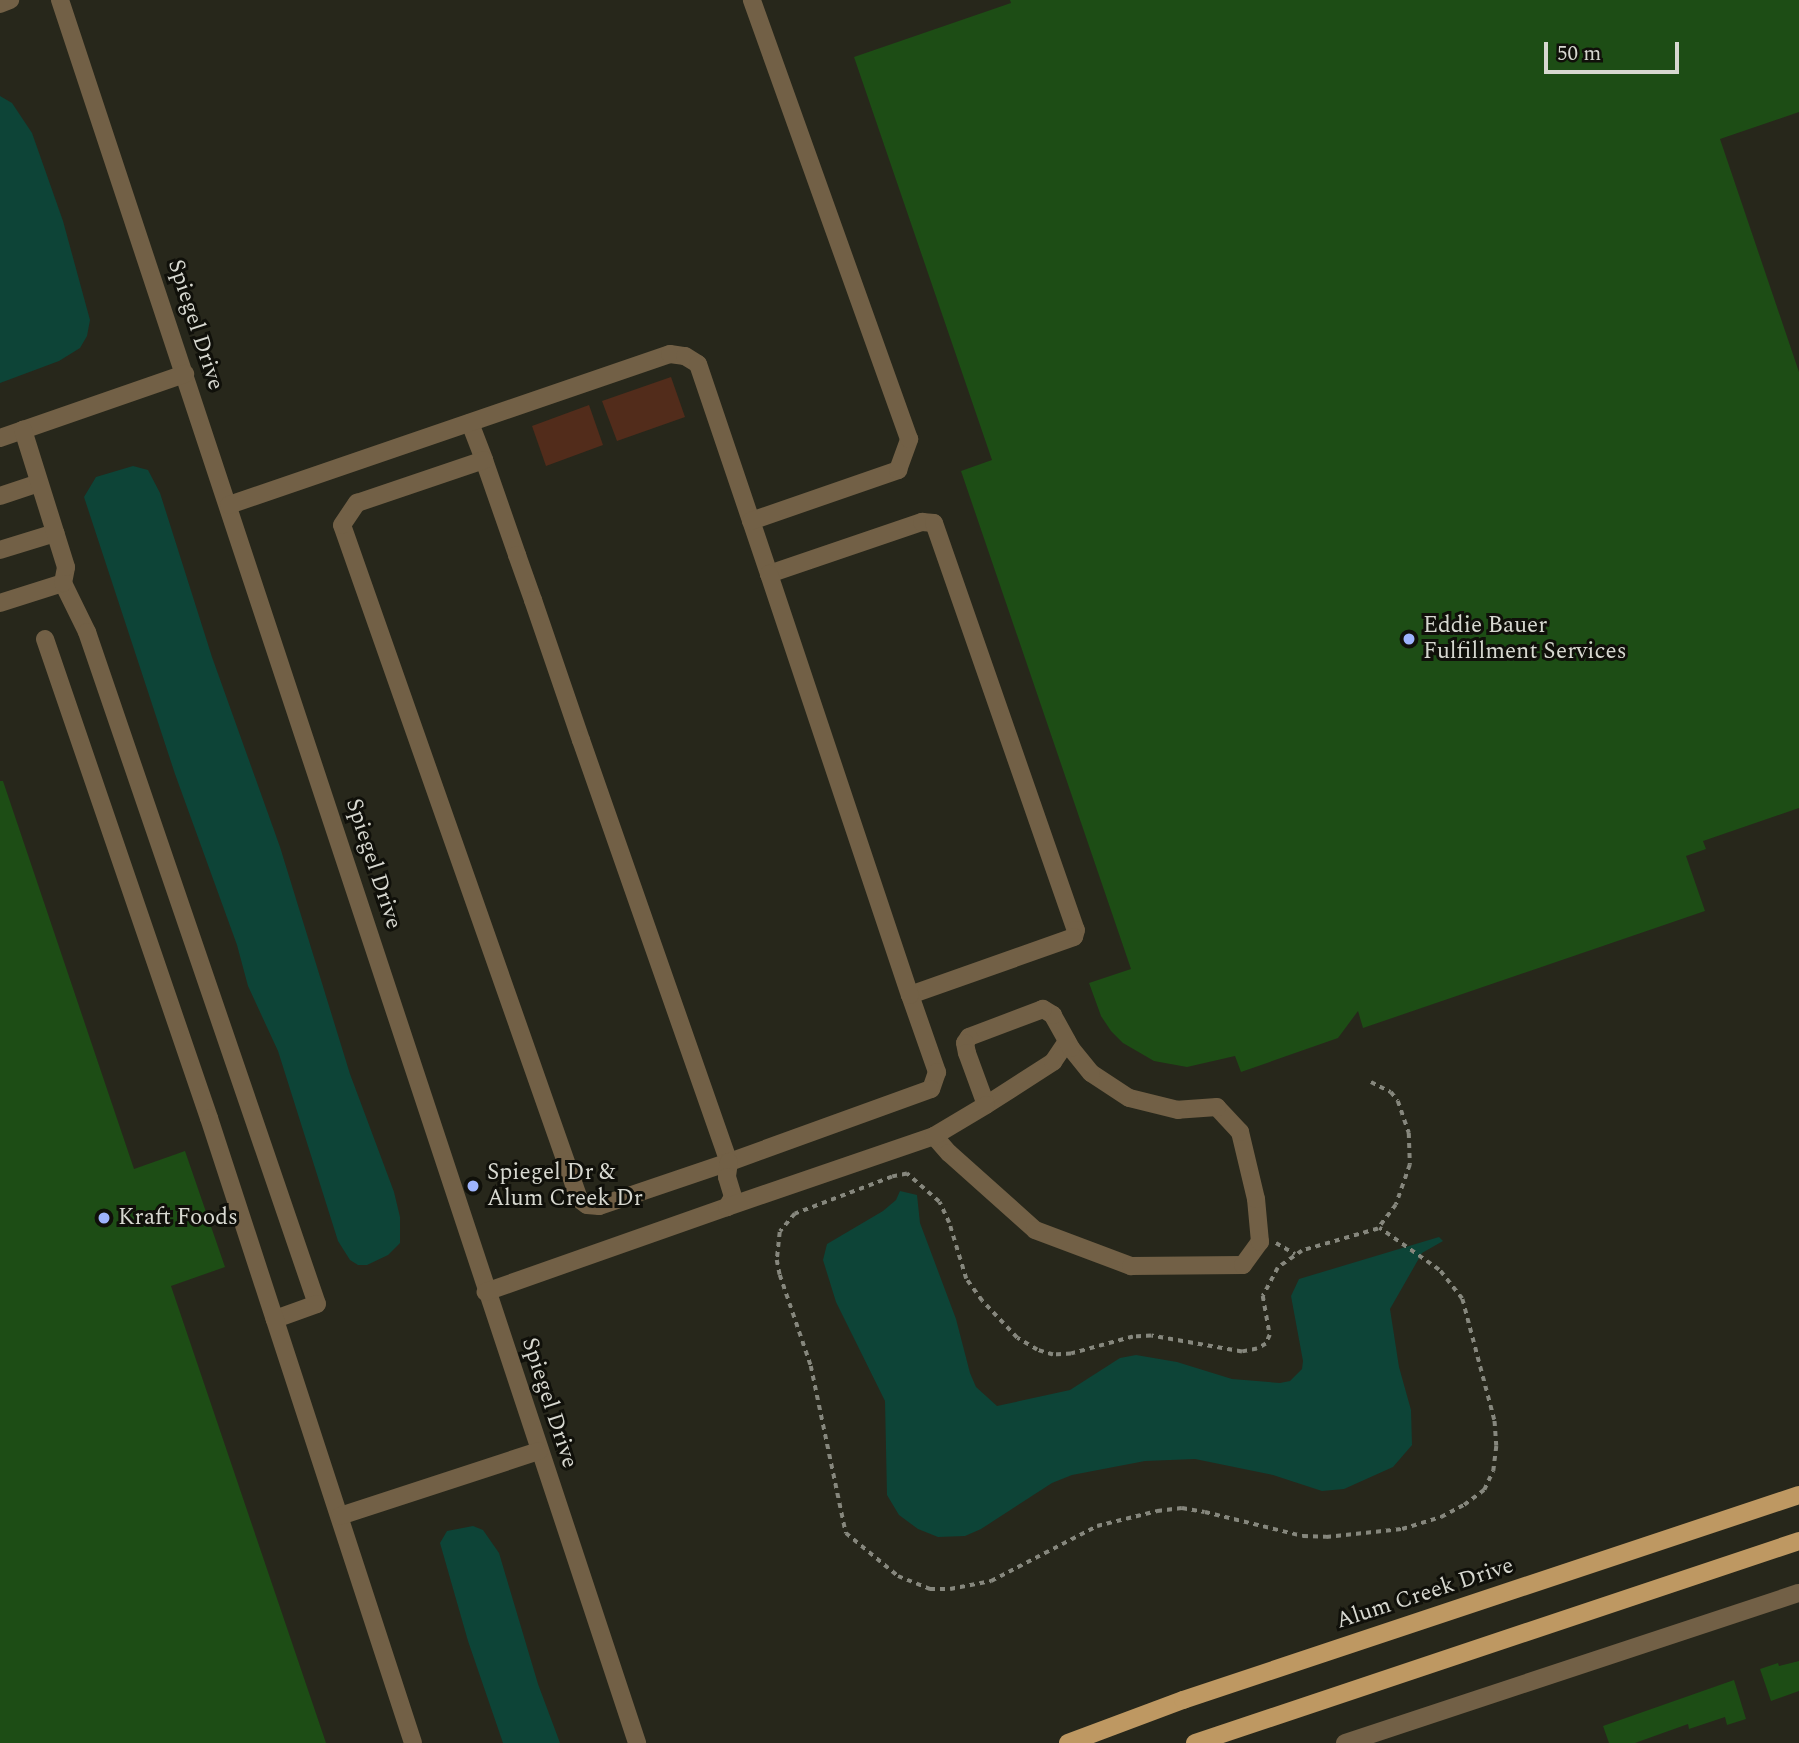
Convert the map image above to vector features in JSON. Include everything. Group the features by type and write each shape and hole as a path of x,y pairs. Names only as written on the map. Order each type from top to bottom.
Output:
{"main road":[{"name":"Alum Creek Drive","path":"1068,1743 1183,1700 1799,1495"},
{"path":"1195,1743 1799,1541"}],"street":[{"path":"0,4 10,0"},
{"name":"Spiegel Drive","path":"60,0 229,505 486,1292 638,1743"},
{"path":"751,522 898,470 909,439 752,0"},
{"path":"229,505 670,354 685,356 698,364 937,1072 931,1089 599,1206 579,1199 342,525 357,503 484,460"},
{"path":"0,438 185,374"},
{"path":"471,423 729,1162 727,1177 733,1198 727,1207"},
{"path":"23,430 55,533 68,599 78,609 317,1304 275,1319"},
{"path":"0,496 40,483"},
{"path":"769,573 922,522 934,523 1076,930 1074,937 910,995"},
{"path":"0,550 55,533"},
{"path":"0,603 65,575"},
{"path":"45,639 275,1319 413,1743"},
{"path":"934,1136 949,1153 1035,1230 1131,1266 1242,1265 1251,1258 1260,1242 1256,1199 1240,1132 1217,1107 1178,1110 1129,1098 1091,1073 1067,1041 1053,1015 1043,1009 969,1037 965,1043 986,1105"},
{"path":"486,1292 934,1136 1053,1062 1067,1041"},
{"path":"340,1516 539,1451"},
{"path":"1345,1743 1799,1593"}],"path":[{"path":"929,1190 907,1174 892,1177 794,1214 780,1232 777,1260 811,1366 846,1533 890,1571 930,1589 991,1581 1097,1526 1157,1511 1182,1508 1303,1536 1326,1537 1402,1529 1441,1517 1484,1490 1493,1471 1496,1446 1494,1420 1462,1299 1449,1280 1433,1266 1379,1228"}],"shaded area":[{"path":"671,377 685,417 617,441 602,401"},
{"path":"589,405 603,445 546,466 532,426"}],"water":[{"path":"0,96 12,103 32,133 63,221 90,320 87,336 80,348 59,361 0,383"},
{"path":"133,466 148,470 160,493 212,657 280,847 350,1074 394,1192 400,1217 400,1243 388,1255 367,1265 358,1265 350,1260 338,1241 278,1051 248,986 237,945 175,774 84,497 96,477"},
{"path":"900,1191 917,1195 920,1223 956,1319 970,1373 976,1387 997,1406 1070,1390 1120,1358 1136,1355 1177,1362 1232,1379 1280,1383 1290,1381 1302,1369 1303,1361 1291,1296 1299,1279 1439,1237 1443,1241 1422,1253 1390,1309 1399,1367 1411,1410 1412,1445 1393,1467 1344,1489 1322,1491 1273,1475 1195,1459 1145,1461 1072,1475 1052,1483 981,1529 965,1536 938,1537 918,1529 899,1515 887,1495 885,1401 836,1302 823,1260 827,1244 883,1211 896,1200"},
{"path":"473,1526 483,1530 499,1553 538,1684 560,1743 503,1743 468,1641 440,1543 447,1531"}],"building":[{"name":"Eddie Bauer Fulfillment Services","path":"1010,0 1799,0 1799,112 1720,139 1799,372 1799,808 1703,841 1706,849 1686,856 1705,911 1363,1028 1358,1011 1338,1038 1241,1072 1235,1056 1187,1067 1154,1061 1123,1043 1111,1031 1101,1016 1089,983 1131,969 961,471 992,460 854,57 1011,3"},
{"name":"Kraft Foods","path":"0,781 3,781 134,1169 185,1151 225,1267 171,1286 326,1743 0,1743"},
{"path":"1799,1661 1799,1691 1771,1701 1760,1669 1778,1663 1779,1666"},
{"path":"1734,1680 1746,1719 1727,1725 1725,1717 1689,1729 1688,1724 1635,1743 1609,1743 1603,1726"}],"place":[{"name":"Eddie Bauer Fulfillment Services","path":"1409,639"},
{"name":"Spiegel Dr & Alum Creek Dr","path":"473,1186"},
{"name":"Kraft Foods","path":"104,1218"}]}
